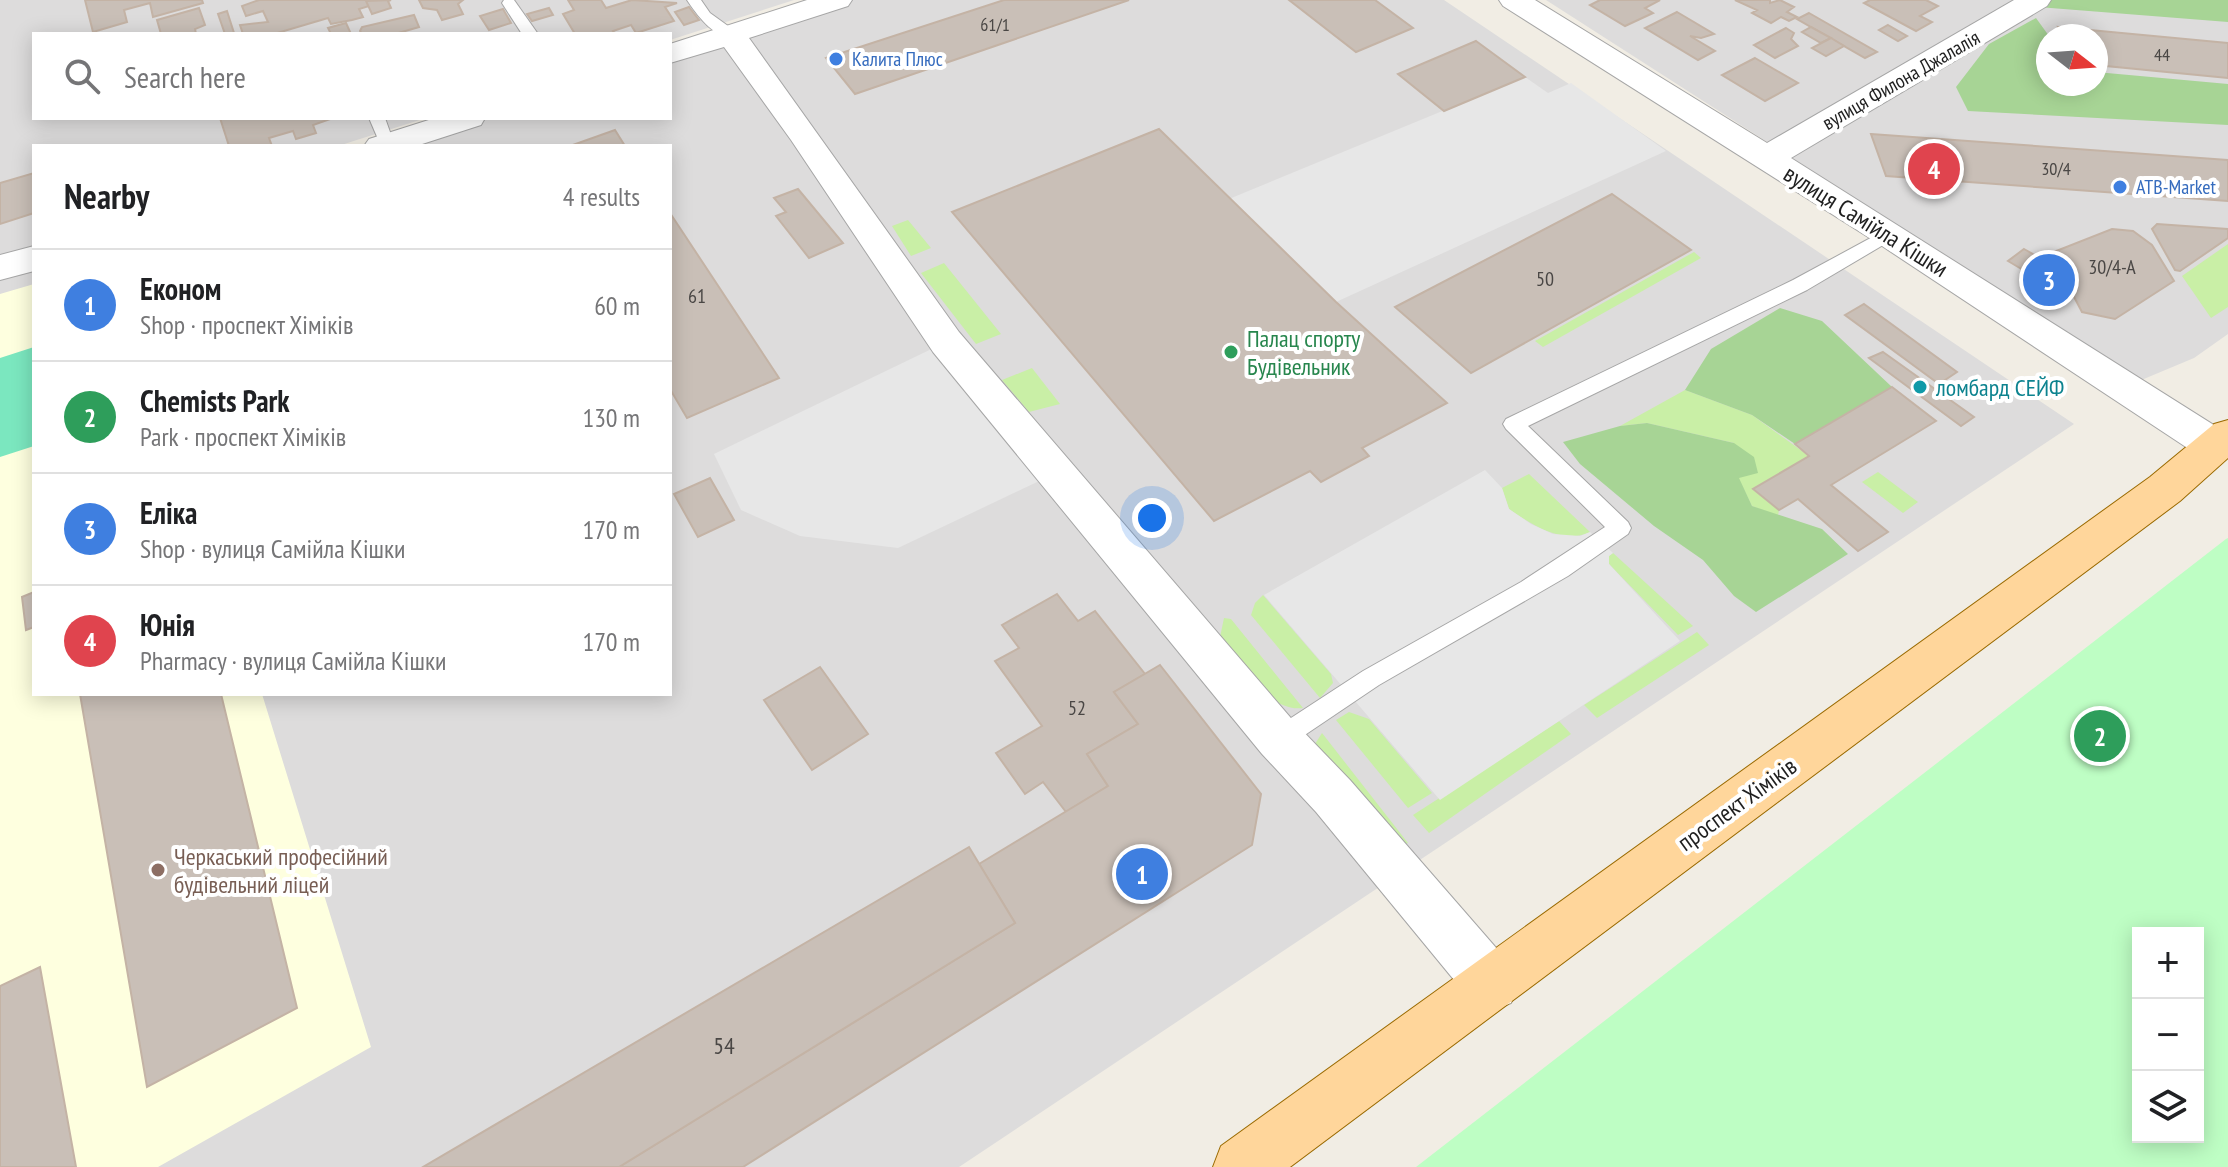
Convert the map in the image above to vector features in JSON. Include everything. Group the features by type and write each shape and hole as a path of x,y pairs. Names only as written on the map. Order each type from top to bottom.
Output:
{"main road":[{"name":"проспект Хіміків","path":"1242,1167 2157,495 2221,440"}],"street":[{"path":"672,53 837,0"},
{"name":"вулиця Самійла Кішки","path":"1514,0 2221,440"},
{"path":"1970,0 2006,18"},
{"name":"вулиця Филона Джалалія","path":"1766,158 2036,0"},
{"path":"730,34 946,342 1279,739 1333,796 1492,984"},
{"path":"382,136 459,120"},
{"path":"0,268 32,259"}],"lane":[{"path":"694,0 705,16 730,34"},
{"path":"509,3 529,32"},
{"path":"1279,739 1321,715 1368,680 1576,561 1620,528 1513,424 1800,285 1889,234"}],"shaded area":[{"path":"0,0 794,0 672,39 672,32 32,32 32,120 420,120 344,144 32,144 32,246 0,257"},
{"path":"837,0 1444,0 2074,424 959,1167 0,1167 0,268 32,258 32,696 672,696 672,144 388,144 463,120 672,120 672,53"},
{"path":"1546,0 2228,0 2228,334 2194,358 2139,381"},
{"path":"1525,77 1548,93 1571,83 1666,151 1336,302 1229,199"},
{"name":"Черкаський професійний будівельний ліцей","path":"32,285 32,696 263,696 371,1047 158,1167 0,1167 0,294"},
{"path":"946,342 1054,474 898,548 800,536 741,510 714,454"},
{"path":"1485,470 1502,488 1509,509 1531,524 1553,534 1580,536 1590,532 1613,553 1609,556 1609,564 1680,641 1440,800 1264,595"}],"green space":[{"path":"2050,0 2228,0 2228,22 2038,7"},
{"path":"2036,18 2040,24 2036,24 2036,96 2108,96 2108,73 2228,84 2228,125 1968,111 1956,87 1989,44"},
{"path":"908,220 931,248 911,256 892,226"},
{"path":"2228,244 2228,307 2211,318 2182,276"},
{"path":"1694,252 1701,258 1543,347 1535,341"},
{"path":"944,263 1001,334 976,344 921,273"},
{"path":"1780,308 1822,321 1892,387 1795,444 1752,415 1685,390 1711,349"},
{"path":"32,348 32,447 0,457 0,358"},
{"path":"1032,368 1060,404 1029,412 1002,380"},
{"path":"1685,390 1752,415 1809,456 1754,488 1779,510 1778,516 1752,506 1738,478 1734,443 1647,423 1620,426"},
{"path":"1647,423 1734,443 1754,457 1758,473 1739,478 1752,506 1822,529 1848,554 1756,612 1734,596 1703,560 1654,526 1580,464 1563,442 1620,426"},
{"path":"1878,472 1918,502 1903,513 1862,482"},
{"path":"1529,474 1590,532 1558,535 1537,527 1509,509 1502,488"},
{"path":"2228,538 2228,1167 1416,1167"},
{"path":"1613,553 1693,626 1678,635 1609,564 1609,556"},
{"path":"1263,595 1331,674 1333,683 1320,698 1251,615 1255,603"},
{"path":"1224,618 1231,619 1303,708 1278,703 1256,684 1220,637"},
{"path":"1697,632 1709,645 1597,718 1584,705"},
{"path":"1349,712 1369,719 1432,793 1408,808 1336,720"},
{"path":"1559,721 1571,734 1429,833 1413,815"},
{"path":"1322,733 1408,843 1395,850 1315,744"}],"building":[{"path":"85,0 202,0 203,3 153,17 150,3 124,10 127,22 93,32"},
{"path":"259,0 369,0 369,6 359,9 363,17 352,20 331,24 328,18 281,32 242,32 240,25 268,22 263,11 246,16 242,6"},
{"path":"391,0 388,1 391,8 372,14 366,1"},
{"path":"419,0 463,0 458,4 463,14 442,20 437,10 423,8"},
{"path":"568,0 601,0 606,8 632,0 677,3 665,7 674,21 639,32 635,32 631,25 614,32 574,32 563,14 574,10"},
{"path":"1004,0 1129,0 855,94 826,58"},
{"path":"1289,0 1375,0 1413,28 1356,52"},
{"path":"1600,0 1660,0 1645,8 1653,13 1625,26 1590,5"},
{"path":"1735,0 1770,0 1770,3 1780,0 1794,7 1787,12 1797,17 1789,21 1781,17 1771,23 1752,13 1757,10"},
{"path":"1870,0 1926,0 1938,6 1920,16 1932,22 1916,31 1864,3"},
{"path":"689,7 699,20 684,25 675,12"},
{"path":"199,8 205,25 195,29 196,32 160,32 157,20"},
{"path":"549,8 553,15 532,21 527,14"},
{"path":"503,9 511,23 489,30 480,16"},
{"path":"227,11 234,32 224,32 218,14"},
{"path":"1677,12 1714,34 1701,38 1690,36 1715,51 1698,60 1645,28"},
{"path":"1809,13 1877,52 1865,58 1797,19"},
{"path":"414,15 419,27 402,32 361,32 362,27"},
{"path":"346,23 350,32 330,32 328,28"},
{"path":"1888,25 1907,36 1898,41 1879,30"},
{"path":"1811,27 1831,38 1821,43 1802,32"},
{"path":"1786,28 1794,33 1791,39 1798,46 1775,58 1754,45"},
{"path":"2108,32 2228,43 2228,78 2108,66"},
{"path":"1831,38 1844,46 1826,56 1812,48"},
{"path":"1476,41 1525,77 1444,111 1398,74"},
{"path":"1755,58 1798,83 1765,101 1722,75"},
{"path":"221,120 327,120 313,125 316,133 296,139 293,131 269,138 271,144 228,144"},
{"name":"Палац спорту Будівельник","path":"1159,129 1336,302 1447,403 1362,448 1369,456 1321,482 1310,471 1214,521 952,212"},
{"path":"615,130 624,144 576,144"},
{"path":"1871,134 2228,160 2228,201 1886,176"},
{"path":"32,174 32,214 0,224 0,183"},
{"path":"798,189 843,243 809,258 776,216 786,212 774,198"},
{"path":"1612,194 1691,250 1471,373 1395,307"},
{"path":"672,216 779,378 687,418 672,392"},
{"path":"2157,224 2228,229 2228,238 2180,271 2175,270 2152,229"},
{"path":"2112,229 2133,231 2152,245 2174,281 2115,319 2082,312 2051,253"},
{"path":"2024,249 2052,265 2064,294 2008,261"},
{"path":"1864,304 1957,372 1939,384 1845,315"},
{"name":"ломбард СЕЙФ","path":"1883,352 1974,417 1961,426 1869,358"},
{"path":"1892,387 1936,421 1831,485 1888,532 1858,551 1798,499 1779,510 1753,489 1809,456 1795,444"},
{"path":"710,478 734,520 698,537 674,494"},
{"path":"32,593 32,628 26,630 22,597"},
{"path":"1057,594 1078,621 1095,611 1145,674 1114,692 1138,724 1087,754 1108,786 1066,812 1043,782 1025,794 996,753 1042,726 995,661 1019,648 1002,625"},
{"path":"1160,665 1261,794 1252,845 743,1167 619,1167 1015,923 979,864 1108,786 1087,754 1138,724 1114,692"},
{"path":"820,667 868,734 812,770 764,700"},
{"path":"80,696 221,696 297,1008 147,1087"},
{"path":"969,847 1015,923 619,1167 423,1167"},
{"path":"40,967 76,1167 0,1167 0,986"}],"place":[{"name":"Калита Плюс","path":"836,59"},
{"name":"Юнія","path":"1934,169"},
{"name":"ATB-Market","path":"2120,187"},
{"name":"Еліка","path":"2049,280"},
{"name":"Палац спорту Будівельник","path":"1231,352"},
{"name":"ломбард СЕЙФ","path":"1920,387"},
{"name":"Chemists Park","path":"2100,736"},
{"name":"Черкаський професійний будівельний ліцей","path":"158,870"},
{"name":"Економ","path":"1142,874"}]}
